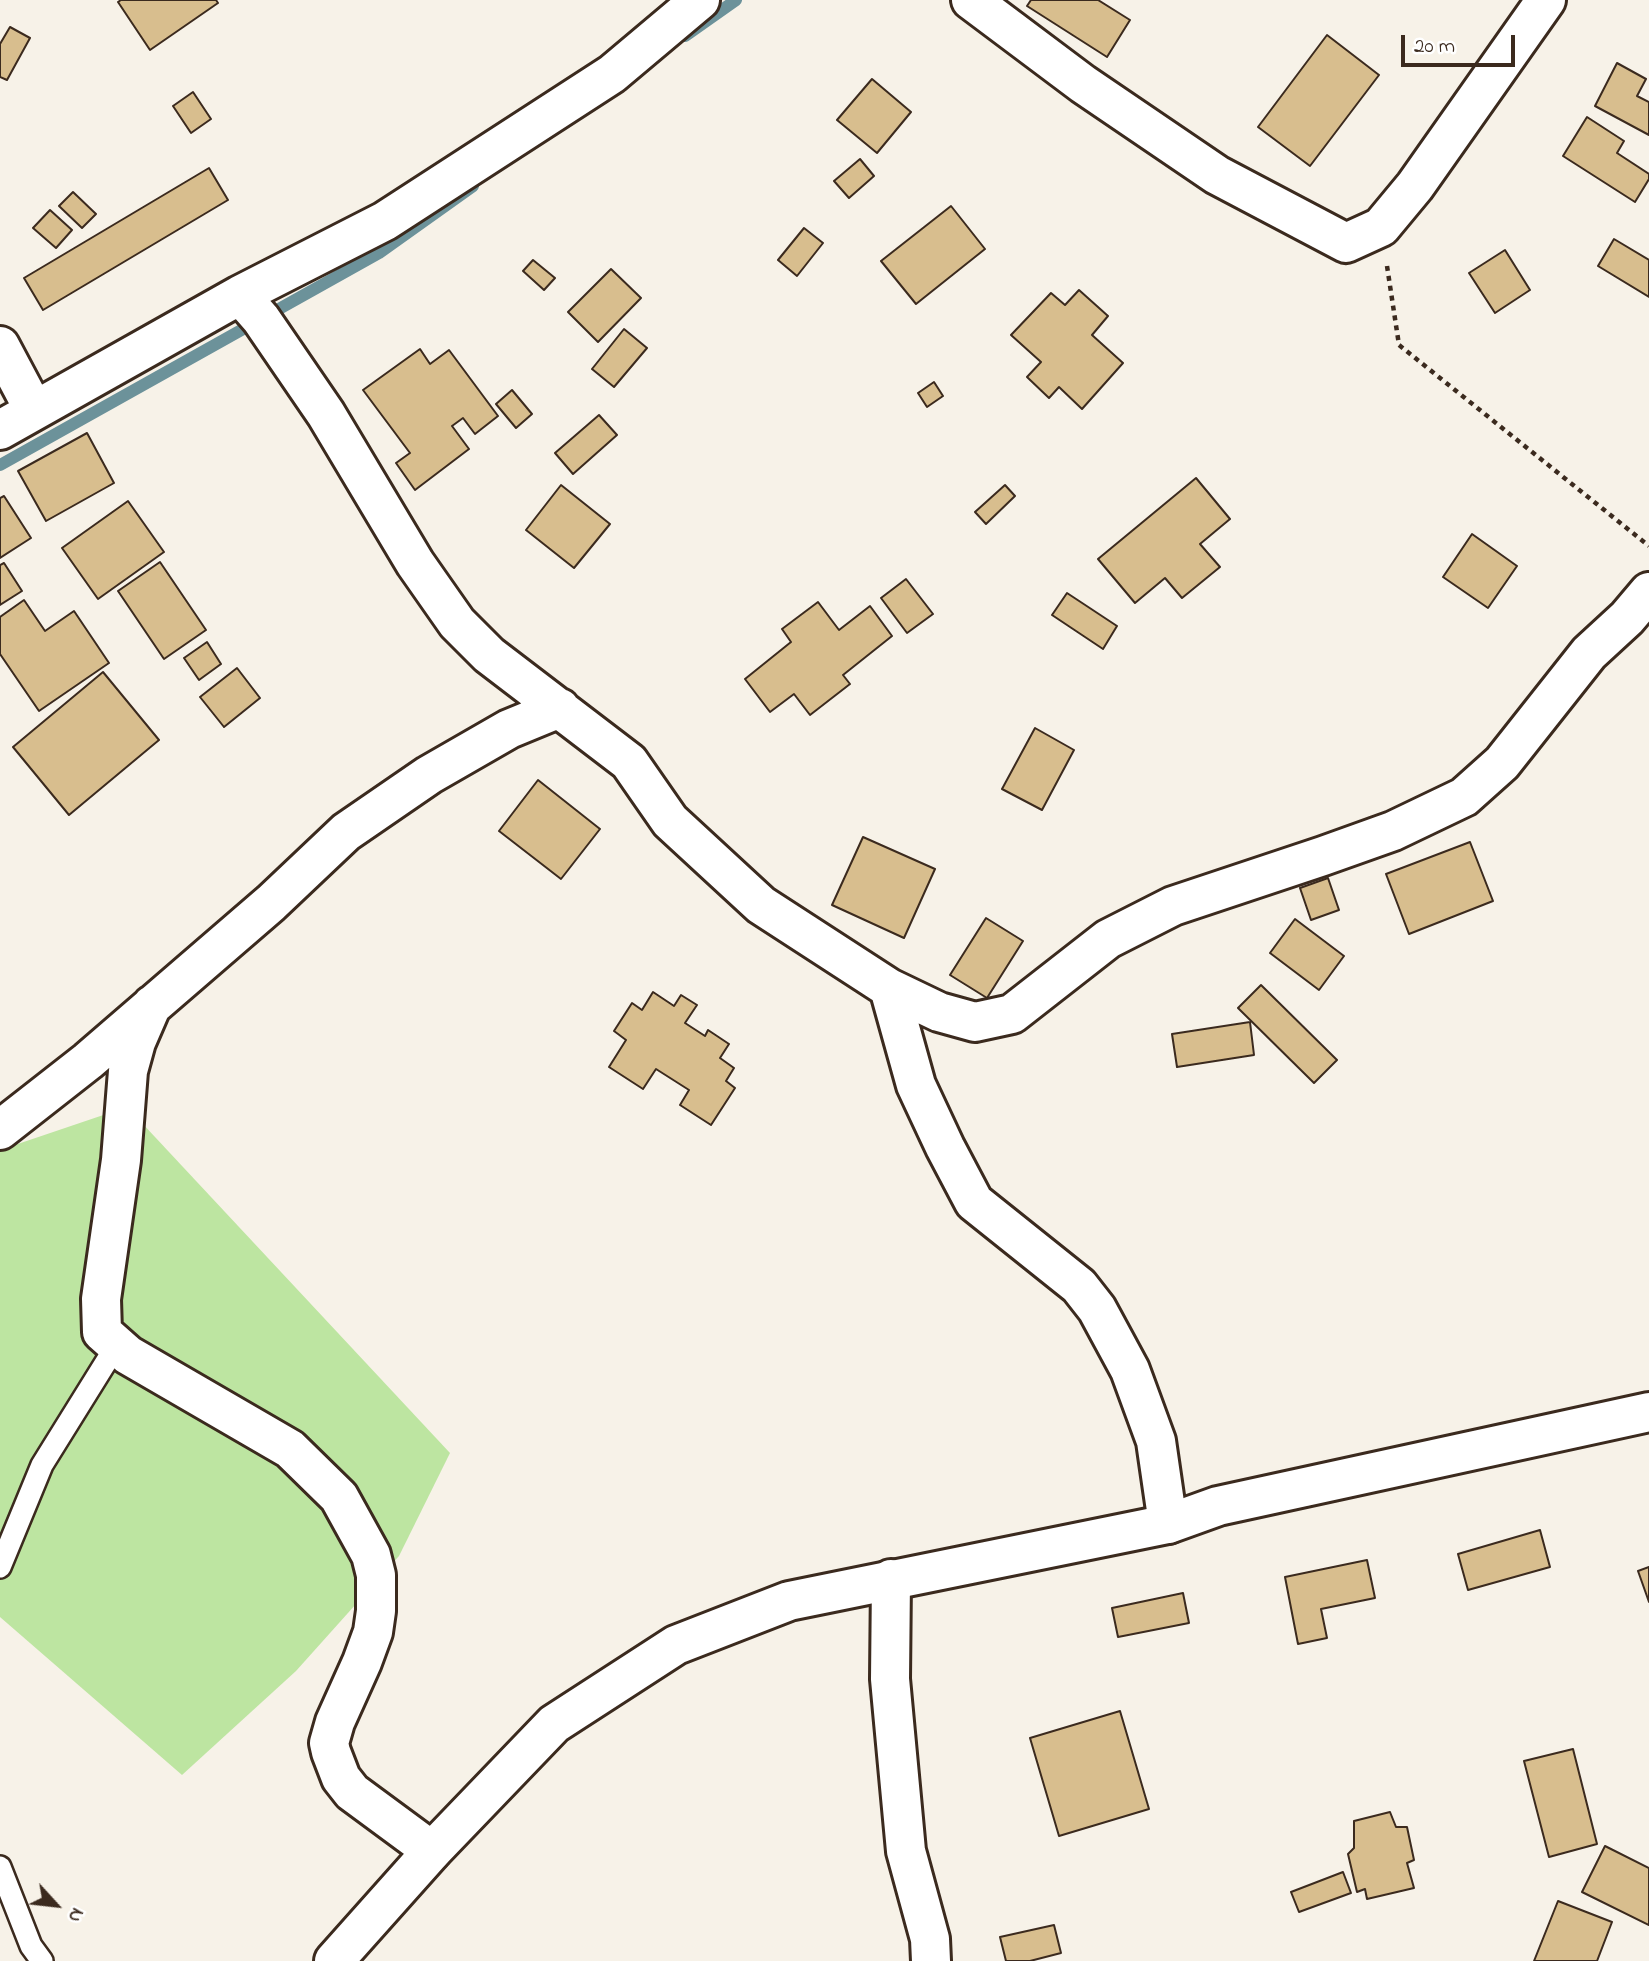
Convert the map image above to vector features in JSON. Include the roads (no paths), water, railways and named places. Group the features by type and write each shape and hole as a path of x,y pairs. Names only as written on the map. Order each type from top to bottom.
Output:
{"street":[{"path":"0,430 240,295 396,213 612,74 700,0"},
{"path":"971,0 1083,85 1217,176 1346,243 1381,227 1415,186 1546,0"},
{"path":"240,295 261,319 326,414 415,563 457,623 489,655 629,762 670,821 761,905 889,988 939,1012 975,1021 1012,1014 1108,939 1173,905 1381,835 1464,797 1502,763 1589,653 1627,618 1649,592"},
{"path":"0,346 34,410"},
{"path":"0,1130 88,1061 271,903 346,832 429,775 509,729 560,708"},
{"path":"889,988 916,1085 974,1202 1079,1286 1097,1309 1130,1370 1156,1441 1168,1524"},
{"path":"152,1005 136,1042 128,1071 121,1160 101,1299 102,1332 116,1346 290,1449 339,1497 371,1555 376,1575 376,1611 373,1632 362,1662 335,1722 329,1743 331,1752 341,1778 352,1792 432,1851"},
{"path":"334,1961 432,1851 554,1724 676,1645 789,1601 1168,1524 1218,1506 1649,1412"},
{"path":"891,1579 890,1679 906,1851 930,1939 931,1961"}],"lane":[{"path":"0,1567 42,1465 116,1346"},
{"path":"0,1867 31,1946 42,1961"}],"waterway":[{"path":"685,36 736,0"},
{"path":"0,465 379,253 473,186"}]}
